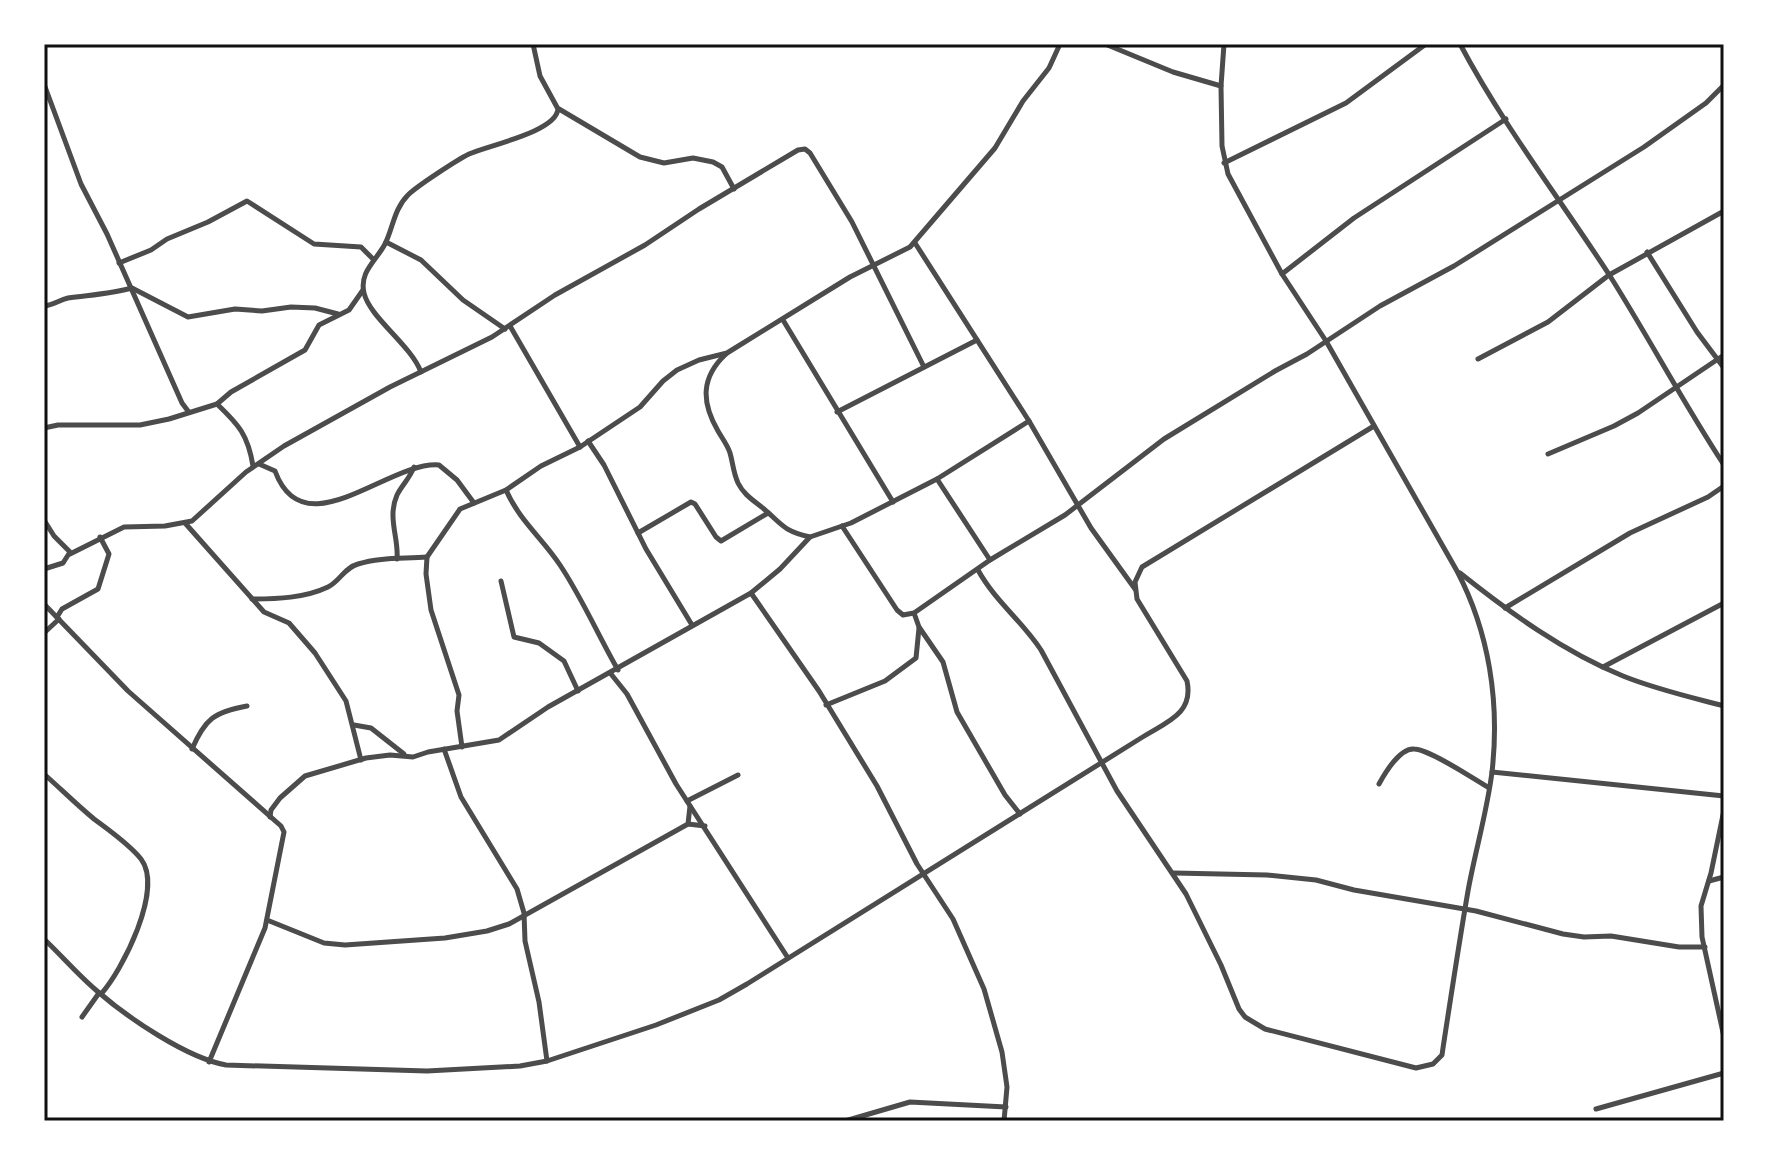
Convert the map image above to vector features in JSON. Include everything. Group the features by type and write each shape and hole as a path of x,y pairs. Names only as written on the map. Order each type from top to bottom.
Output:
{"street":[{"path":"533,44 540,76 558,109 640,157 664,163 693,158 713,162 722,167 734,189"},
{"path":"810,537 783,527 748,497 738,483 729,450 709,411 706,396 711,370 727,353 872,265 915,243 995,148 1023,101 1049,68 1060,44"},
{"path":"1105,44 1173,72 1221,86"},
{"path":"978,570 993,595 1028,629 1055,673 1135,820 1173,873 1208,937 1239,1009 1252,1023 1339,1050 1416,1068 1433,1064 1442,1055 1465,910 1492,772 1493,704 1488,656 1473,601 1457,571 1326,341 1282,274 1224,163 1221,86 1224,44"},
{"path":"1224,163 1346,103 1426,44"},
{"path":"1460,44 1558,201 1609,275 1724,465"},
{"path":"44,84 76,173 188,411"},
{"path":"842,526 890,602 903,615 914,613 990,560 1047,528 1164,439 1558,201 1668,131 1706,103 1724,85"},
{"path":"421,372 404,344 369,305 363,288 373,259 386,242 397,211 413,190 466,155 549,123 557,115 558,109"},
{"path":"1282,274 1354,218 1506,119"},
{"path":"44,569 62,564 70,554 100,537 131,526 165,526 196,519 256,465 316,428 508,327 555,295 645,245 795,151 808,151 852,222 924,367"},
{"path":"119,263 247,201 314,244 361,247 373,259"},
{"path":"1478,359 1548,322 1609,275 1647,252 1724,211"},
{"path":"386,242 421,260 463,300 508,327 580,447"},
{"path":"44,939 100,994 158,1034 209,1062 258,1067 427,1071 494,1068 547,1061 695,1010 747,984 1186,707 1190,694 1187,681 1140,605 1135,589 1120,572 1029,421 915,243"},
{"path":"1647,252 1724,368"},
{"path":"44,306 55,305 65,299 132,288 188,317 235,309 262,311 298,306 341,314"},
{"path":"44,428 140,425 217,404 231,392 310,345 319,325 351,308 363,288"},
{"path":"783,320 893,502"},
{"path":"837,412 977,340"},
{"path":"462,747 462,729 457,711 459,695 431,610 427,557 460,509 506,490 541,466 580,447 640,407 677,370 727,353"},
{"path":"1548,454 1614,426 1724,355"},
{"path":"217,404 245,435 256,465"},
{"path":"270,817 280,798 305,776 361,760 390,755 408,757 499,740 548,707 751,593 780,569 810,537 842,526 937,479 1029,421"},
{"path":"1135,589 1142,567 1156,557 1374,426"},
{"path":"588,441 692,625"},
{"path":"256,465 275,471 282,488 291,497 320,503 344,500 414,467 436,464 465,488 474,503"},
{"path":"397,559 393,529 396,498 414,467"},
{"path":"937,479 990,560"},
{"path":"1505,608 1630,533 1708,497 1724,486"},
{"path":"506,490 525,524 544,541 567,575 618,670"},
{"path":"638,533 691,502 721,541 768,513"},
{"path":"44,520 70,554"},
{"path":"185,523 267,614 289,623 305,641 340,691 354,725 361,760"},
{"path":"44,633 62,609 98,589 109,554 100,537"},
{"path":"252,599 284,598 316,591 334,583 351,566 379,559 427,557"},
{"path":"1457,571 1505,608 1603,667 1655,688 1724,706"},
{"path":"501,581 514,637 539,643 564,661 578,691"},
{"path":"751,593 784,638 877,786 924,874 953,919 984,989 1005,1069 1004,1121"},
{"path":"1603,667 1724,603"},
{"path":"44,604 128,691 281,826 284,835 267,920 209,1062"},
{"path":"914,613 919,627 942,659 957,712 1005,795 1020,814"},
{"path":"826,705 880,683 916,658 919,627"},
{"path":"611,674 627,694 689,804 788,958"},
{"path":"192,749 209,719 224,711 247,706"},
{"path":"354,725 371,728 408,757"},
{"path":"444,749 461,797 517,889 524,913 525,941 539,1002 547,1061"},
{"path":"1379,784 1390,766 1407,750 1415,749 1489,788"},
{"path":"1492,772 1724,796"},
{"path":"44,774 131,849 145,867 146,893 141,916 122,964 82,1017"},
{"path":"689,804 738,775"},
{"path":"688,824 689,804"},
{"path":"1724,810 1701,906 1702,937 1724,1037"},
{"path":"267,920 324,943 345,945 445,938 487,931 509,924 688,824 705,826"},
{"path":"1173,873 1306,878 1465,910 1563,934 1705,947"},
{"path":"1709,881 1724,877"},
{"path":"1714,992 1724,990"},
{"path":"1596,1109 1724,1073"},
{"path":"845,1121 910,1102 1006,1107"}]}
